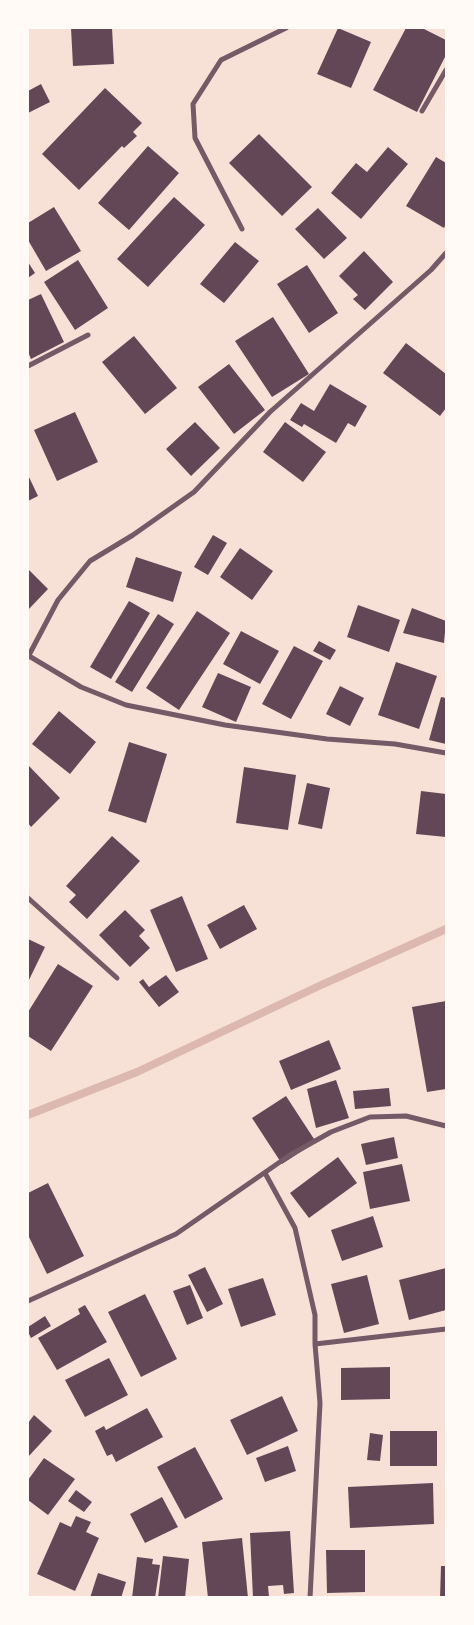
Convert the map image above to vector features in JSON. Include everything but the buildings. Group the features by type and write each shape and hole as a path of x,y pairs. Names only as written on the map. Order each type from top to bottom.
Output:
{"street":[{"path":"242,229 195,138 193,104 221,60 286,28"},
{"path":"422,112 446,70"},
{"path":"446,253 430,270 270,412 194,492 133,535 90,561 58,600 28,656 81,687 126,705 225,725 327,739 395,744 446,753"},
{"path":"28,366 88,335"},
{"path":"28,898 117,978"},
{"path":"28,1301 176,1234 290,1155 331,1132 370,1117 406,1116 446,1126"},
{"path":"265,1173 295,1228 315,1315 315,1344 320,1403 310,1598"},
{"path":"315,1344 446,1329"}],"waterway":[{"path":"28,1115 137,1072 319,986 446,929"}]}
